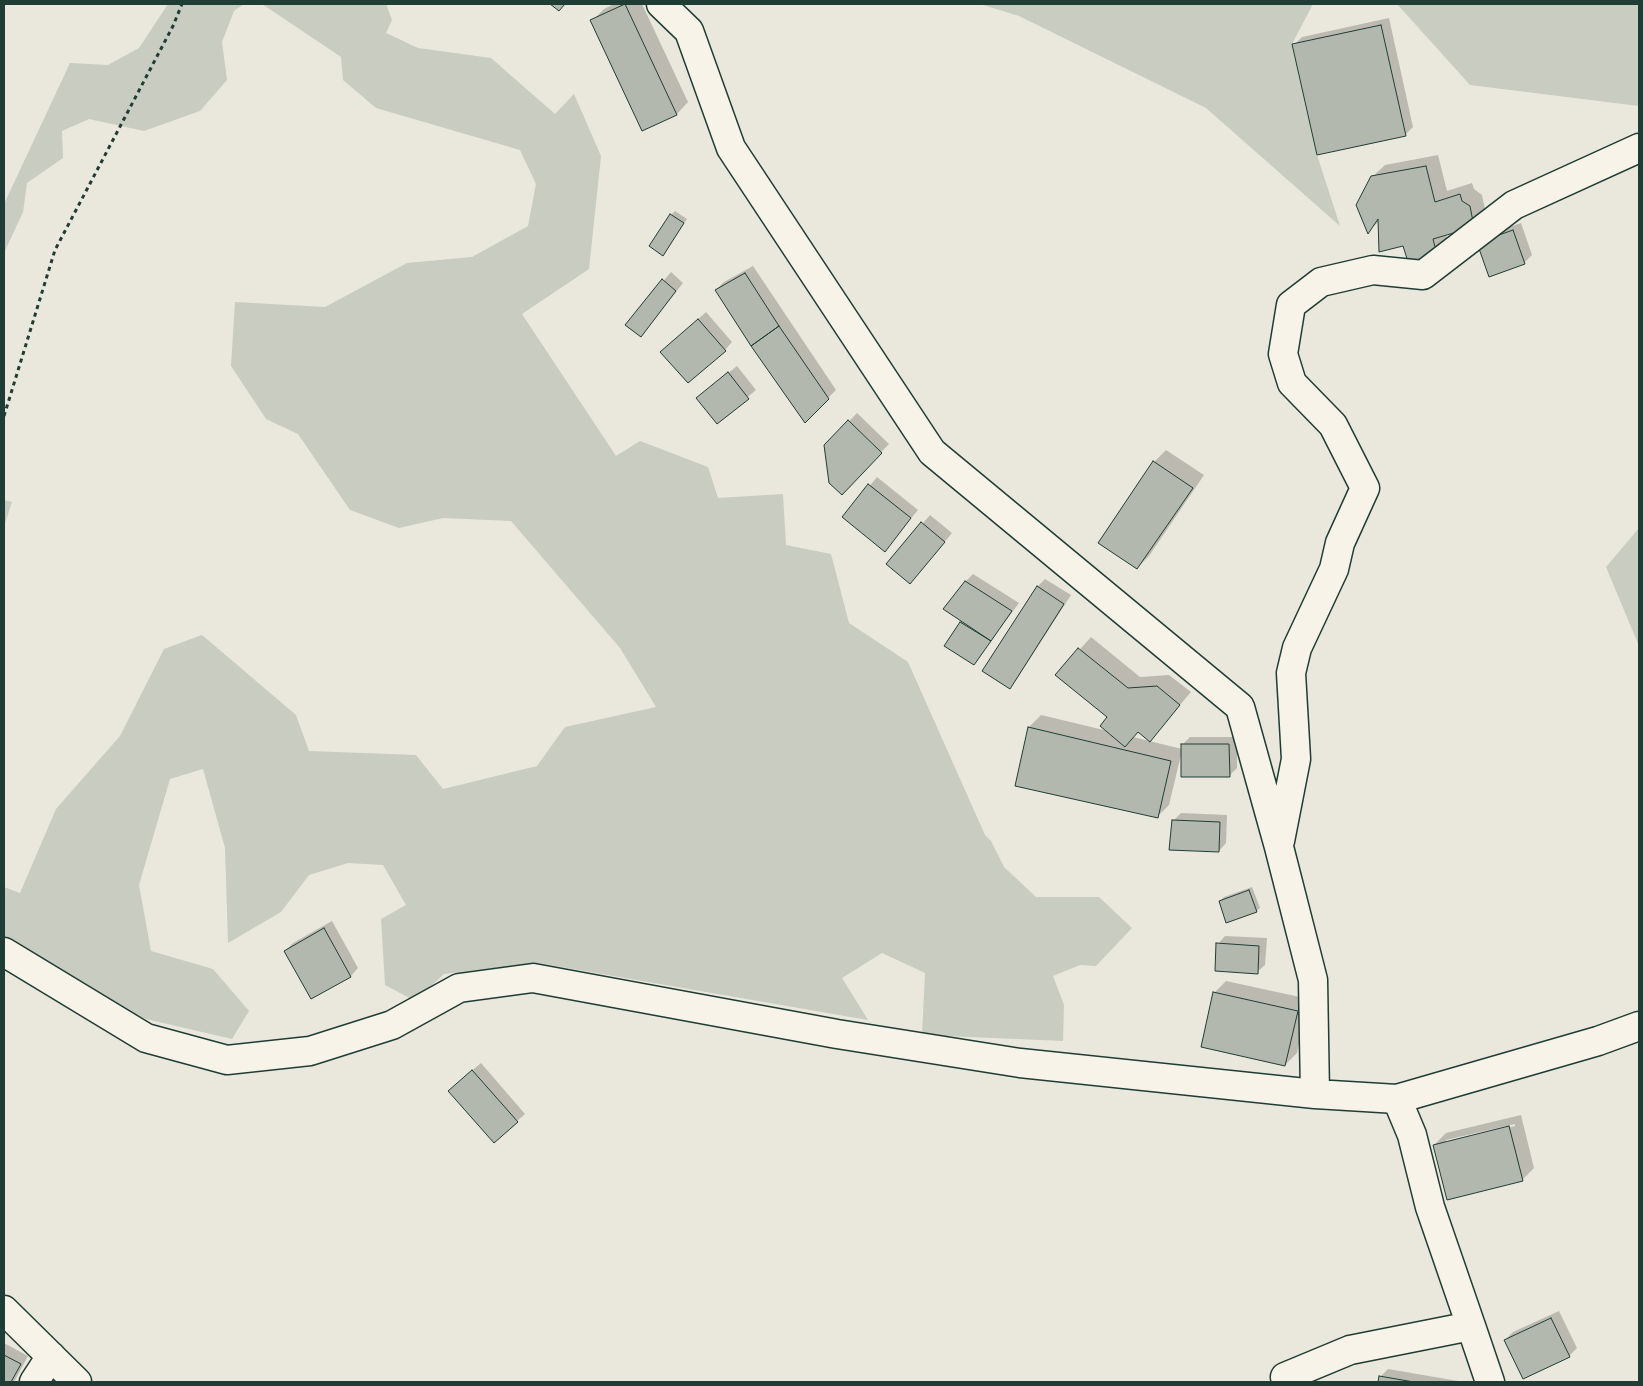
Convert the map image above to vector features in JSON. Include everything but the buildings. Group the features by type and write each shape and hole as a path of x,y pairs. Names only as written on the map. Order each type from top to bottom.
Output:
{"street":[{"path":"661,4 689,31 731,148 932,452 1240,707 1279,847 1312,980 1315,1094"},
{"path":"1279,847 1296,759 1291,673 1297,648 1334,569 1340,543 1365,488 1332,425 1292,383 1282,354 1291,305 1321,282 1373,270 1423,275 1514,205 1639,148"},
{"path":"4,952 146,1038 227,1060 310,1052 392,1025 459,988 533,978 837,1034 1020,1064 1315,1094 1397,1099 1598,1041 1639,1026"},
{"path":"1397,1099 1412,1135 1430,1207 1490,1382"},
{"path":"4,1310 77,1382"},
{"path":"1283,1380 1350,1350 1471,1326"},
{"path":"34,1382 51,1356"}],"path":[{"path":"4,416 55,250 173,26 182,4"}],"shaded area":[{"path":"168,4 244,4 234,11 222,42 227,80 200,111 144,131 89,119 62,131 63,158 27,183 23,212 4,253 4,204 70,63 108,65 139,48"},
{"path":"262,4 386,4 392,20 386,33 418,48 491,58 555,114 574,94 601,156 589,269 522,314 616,456 640,441 708,467 718,498 783,494 786,545 831,554 849,623 908,662 985,835 991,841 1004,867 1036,897 1099,897 1132,928 1096,966 1080,965 1053,976 1064,1005 1063,1041 922,1035 925,973 882,953 842,978 868,1020 538,963 444,974 415,1001 385,985 381,919 406,905 383,865 348,863 309,875 281,912 228,943 225,848 203,769 170,779 139,885 151,951 213,969 249,1011 232,1039 146,1019 4,959 4,887 20,893 56,809 120,736 164,649 202,635 296,715 309,751 416,755 443,789 537,766 565,727 656,707 620,648 511,521 443,518 399,528 350,510 298,434 266,419 231,366 235,302 325,307 407,263 472,257 528,226 536,184 520,150 376,108 343,80 341,57"},
{"path":"980,4 1313,4 1292,44 1317,155 1340,226 1206,108 1019,16"},
{"path":"1397,4 1639,4 1639,106 1470,85"},
{"path":"4,500 12,502 4,526"},
{"path":"1639,528 1639,646 1606,567"}]}
